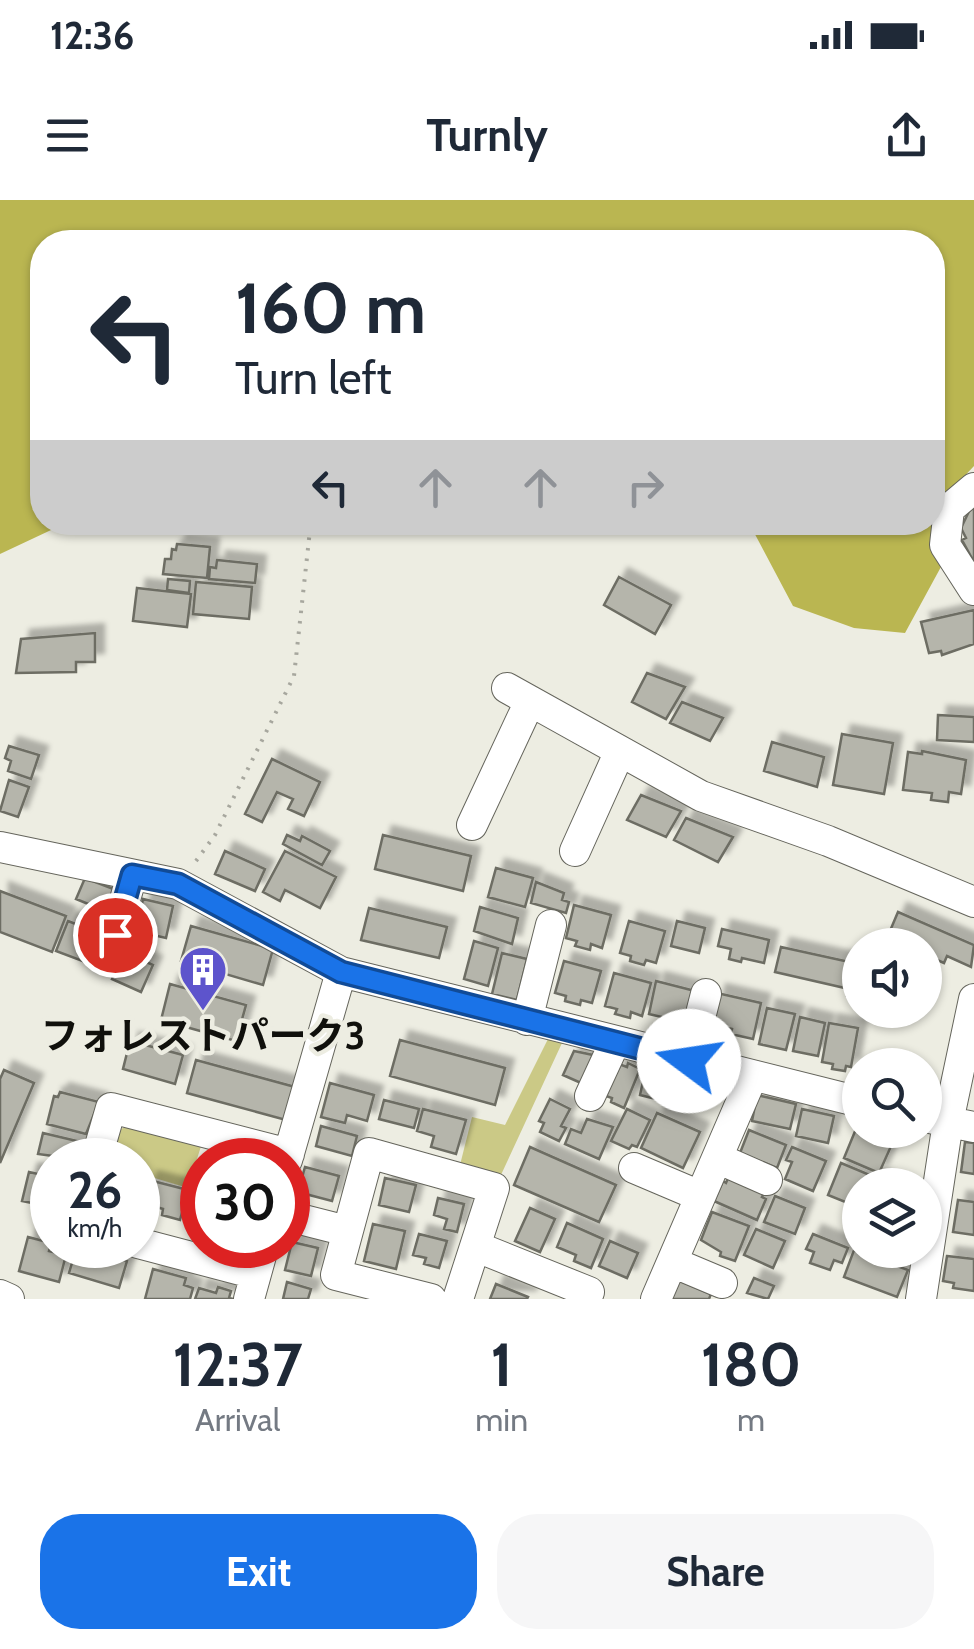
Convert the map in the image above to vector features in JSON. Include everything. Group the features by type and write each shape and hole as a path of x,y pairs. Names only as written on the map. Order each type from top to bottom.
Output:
{"street":[{"path":"974,488 949,509 944,545 974,590"},
{"path":"472,826 518,694 701,796 828,841 974,902"},
{"path":"576,851 620,751"},
{"path":"0,847 178,884 341,972 842,1098"},
{"path":"115,935 132,875"},
{"path":"527,1020 551,925"},
{"path":"293,1138 341,972"},
{"path":"689,1061 706,994"},
{"path":"921,1299 949,1122 974,1000"},
{"path":"590,1096 616,1042"},
{"path":"656,1299 752,1077"},
{"path":"102,1138 111,1108 219,1138"},
{"path":"431,1299 336,1274 369,1153 494,1188 458,1299"},
{"path":"717,1158 767,1180"},
{"path":"634,1168 700,1196"},
{"path":"310,1222 348,1231"},
{"path":"477,1247 589,1292 586,1299"},
{"path":"160,1249 256,1273"},
{"path":"672,1262 722,1283"},
{"path":"0,1295 8,1299"}],"path":[{"path":"178,884 216,835 294,676 309,535"}],"shaded area":[{"path":"0,200 974,200 974,466 957,484 942,565 905,633 854,628 793,606 755,535 945,535 945,230 30,230 30,535 40,535 0,554"},
{"path":"548,1039 562,1043 500,1177 460,1165 472,1117 505,1125"},
{"path":"130,1124 183,1138 180,1138 180,1186 160,1180 160,1138 114,1138 116,1132"}],"building":[{"path":"973,503 974,562 962,540 966,538 961,528"},
{"path":"177,544 210,547 207,578 163,574 165,559 171,559"},
{"path":"217,560 257,564 255,583 209,579 210,567 216,568"},
{"path":"619,577 671,605 655,634 604,605"},
{"path":"168,579 190,581 189,593 167,590"},
{"path":"196,582 252,587 249,619 193,614"},
{"path":"137,588 191,594 187,627 133,621"},
{"path":"974,610 974,644 942,655 941,651 929,653 921,622"},
{"path":"95,633 95,662 76,662 76,672 16,673 21,639"},
{"path":"647,673 685,687 666,719 632,702"},
{"path":"682,702 723,718 710,741 670,723"},
{"path":"938,715 974,717 974,742 937,740"},
{"path":"842,734 893,743 884,794 833,785"},
{"path":"772,742 824,757 817,787 764,771"},
{"path":"9,746 39,755 31,779 8,771 11,761 5,758"},
{"path":"908,752 966,760 961,794 949,792 948,802 931,800 932,793 903,790"},
{"path":"272,759 320,782 304,816 288,809 293,799 277,792 262,822 245,814"},
{"path":"9,780 29,787 18,817 0,811"},
{"path":"641,795 681,811 666,837 627,820"},
{"path":"686,818 733,837 718,862 674,840"},
{"path":"287,835 300,841 302,836 330,851 322,865 283,844"},
{"path":"383,835 471,856 463,891 375,869"},
{"path":"225,851 265,869 255,891 215,874"},
{"path":"285,851 336,877 320,908 285,890 280,901 263,892"},
{"path":"496,868 533,878 525,907 488,897"},
{"path":"85,878 116,890 108,912 76,899"},
{"path":"536,882 564,893 562,900 569,902 566,913 531,903"},
{"path":"0,891 66,916 52,952 0,932"},
{"path":"143,899 173,906 166,938 136,931"},
{"path":"574,905 611,915 602,948 591,944 590,950 575,946 577,941 566,938"},
{"path":"480,907 518,918 512,944 474,931"},
{"path":"369,908 447,927 439,958 361,940"},
{"path":"898,912 935,928 891,928"},
{"path":"68,921 104,935 93,965 56,951"},
{"path":"629,921 665,931 656,963 646,960 644,965 620,953"},
{"path":"677,921 705,928 699,953 671,946"},
{"path":"191,926 273,949 263,985 181,961"},
{"path":"722,929 769,940 764,963 729,959 731,949 718,946"},
{"path":"942,931 974,945 971,967 947,956 944,963"},
{"path":"474,941 498,948 488,986 464,979"},
{"path":"781,947 842,960 842,987 775,972"},
{"path":"124,952 153,965 141,992 112,979"},
{"path":"502,953 527,959 517,1000 492,994"},
{"path":"564,961 601,971 592,1003 565,1001 566,996 555,993"},
{"path":"614,973 651,983 642,1016 631,1012 630,1018 615,1014 617,1009 605,1006"},
{"path":"656,981 695,991 687,1023 649,1014"},
{"name":"フォレストパーク3","path":"170,984 246,1005 236,1041 161,1020"},
{"path":"717,993 761,1003 753,1039 710,1024"},
{"path":"767,1008 795,1014 786,1050 759,1044"},
{"path":"800,1017 825,1023 818,1056 793,1051"},
{"path":"829,1023 858,1028 854,1048 842,1048 842,1071 822,1062"},
{"path":"400,1040 505,1068 495,1105 390,1076"},
{"path":"130,1041 183,1055 175,1084 123,1069"},
{"path":"574,1051 593,1055 581,1083 563,1075"},
{"path":"196,1060 295,1087 286,1120 187,1093"},
{"path":"628,1063 640,1069 624,1108 606,1096 619,1064 627,1067"},
{"path":"4,1070 34,1083 0,1163 0,1079"},
{"path":"645,1072 682,1081 676,1104 640,1095"},
{"path":"330,1083 374,1095 367,1121 347,1115 345,1123 321,1117"},
{"path":"60,1092 99,1102 86,1134 47,1124 54,1096 58,1097"},
{"path":"757,1095 796,1104 790,1129 752,1121"},
{"path":"550,1099 570,1109 559,1141 540,1132 544,1123 539,1121"},
{"path":"384,1100 419,1109 414,1128 379,1119"},
{"path":"423,1109 466,1120 456,1154 431,1147 434,1136 417,1131"},
{"path":"627,1109 650,1120 637,1147 632,1145 629,1149 611,1141"},
{"path":"802,1109 834,1116 828,1143 796,1136"},
{"path":"657,1113 700,1132 683,1168 641,1148"},
{"path":"587,1119 613,1127 599,1159 565,1144 571,1129 581,1133"},
{"path":"321,1126 357,1136 352,1156 316,1146"},
{"path":"749,1130 786,1145 777,1168 740,1153"},
{"path":"965,1142 974,1143 974,1174 961,1172"},
{"path":"530,1147 616,1185 599,1222 514,1185"},
{"path":"792,1147 826,1161 813,1191 785,1179 792,1162 786,1160"},
{"path":"848,1148 890,1148 881,1168 867,1168 844,1158"},
{"path":"841,1163 853,1168 842,1168 842,1201 828,1195"},
{"path":"310,1168 339,1176 332,1201 310,1195"},
{"path":"29,1172 30,1172 30,1203 22,1201"},
{"path":"729,1176 765,1192 757,1220 714,1201"},
{"path":"385,1178 416,1185 409,1212 379,1205"},
{"path":"160,1183 180,1188 180,1220 162,1215"},
{"path":"775,1196 805,1208 795,1234 764,1222"},
{"path":"438,1198 464,1204 457,1232 444,1229 447,1219 434,1215"},
{"path":"958,1200 974,1202 974,1235 953,1232"},
{"path":"530,1208 555,1219 540,1252 515,1241"},
{"path":"712,1212 749,1226 735,1261 720,1256 721,1252 701,1240"},
{"path":"567,1223 603,1239 591,1268 574,1261 576,1255 557,1247"},
{"path":"373,1224 405,1231 396,1269 364,1261"},
{"path":"756,1229 785,1241 773,1268 744,1255"},
{"path":"419,1234 447,1241 439,1268 424,1264 426,1258 413,1255"},
{"path":"813,1234 842,1246 842,1263 834,1260 830,1270 810,1263 814,1252 806,1249"},
{"path":"28,1237 30,1268 63,1268 59,1282 19,1271"},
{"path":"610,1241 638,1253 627,1278 599,1266"},
{"path":"310,1246 318,1248 311,1276 285,1270 310,1268"},
{"path":"947,1256 974,1259 974,1291 953,1288 954,1283 943,1281"},
{"path":"70,1268 125,1268 119,1288 69,1273"},
{"path":"847,1268 908,1270 897,1297 844,1277"},
{"path":"153,1269 186,1278 184,1285 193,1288 190,1299 145,1299"},
{"path":"754,1278 774,1286 768,1299 747,1293"},
{"path":"676,1279 711,1294 709,1299 667,1299"},
{"path":"287,1282 311,1289 308,1299 283,1299"},
{"path":"496,1284 528,1297 490,1299"},
{"path":"218,1287 231,1291 229,1298 233,1299 195,1299 199,1288 216,1293"}],"place":[{"name":"フォレストパーク3","path":"203,1012"}],"route":[{"path":"115,935 132,875 178,884 341,972 689,1061"}]}
